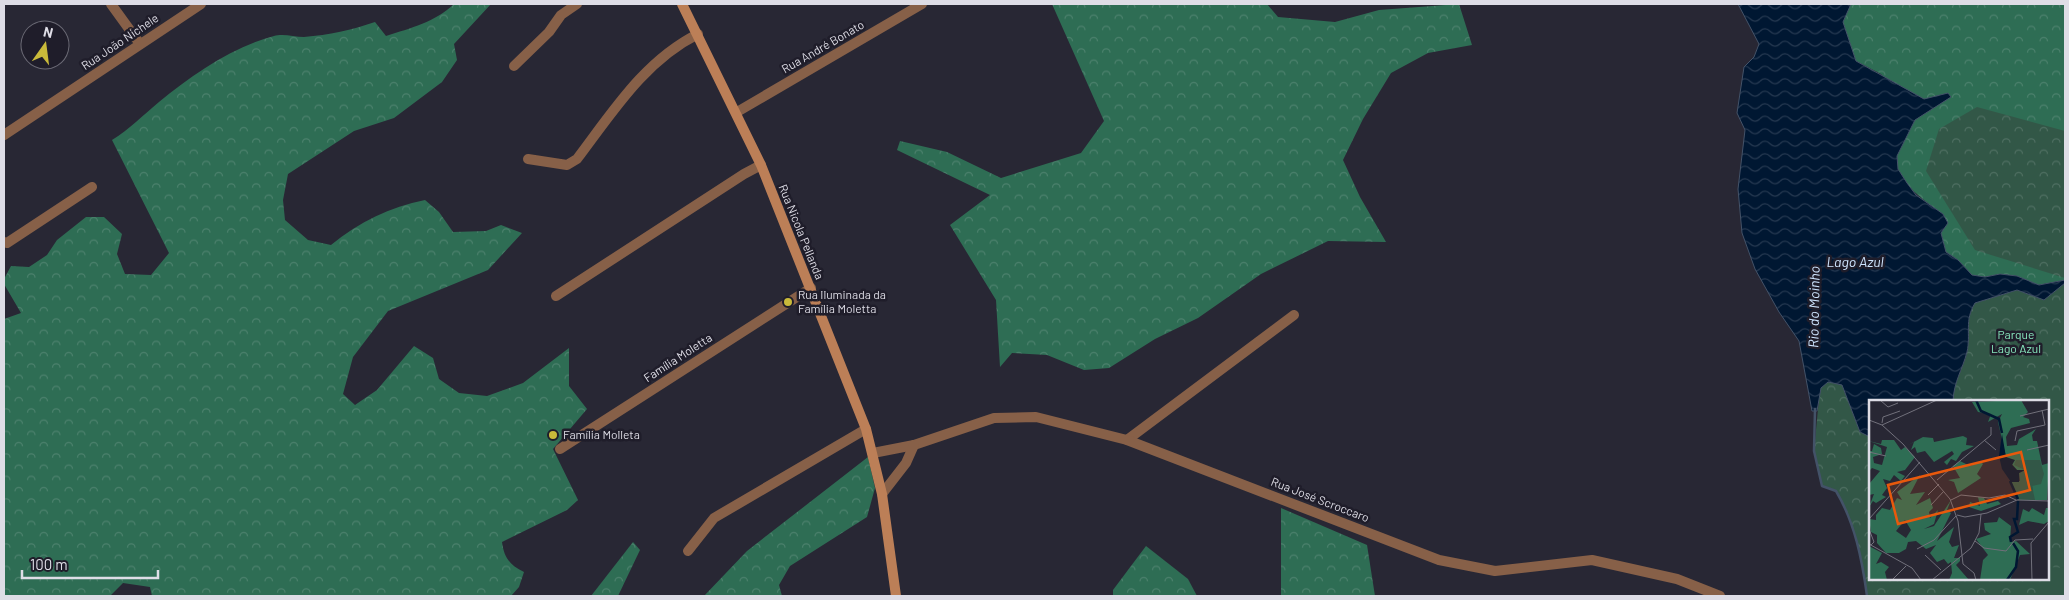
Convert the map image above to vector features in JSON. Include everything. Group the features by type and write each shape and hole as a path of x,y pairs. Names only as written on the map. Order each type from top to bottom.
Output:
{"main road":[{"name":"Rua Nicola Pellanda","path":"682,4 737,112 761,165 866,429 882,494 896,596"}],"street":[{"path":"111,4 140,44"},
{"name":"Rua João Nichele","path":"4,135 201,4"},
{"path":"514,66 549,32 561,15 577,4"},
{"name":"Rua André Bonato","path":"737,112 922,4"},
{"path":"528,159 567,165 577,159 630,90 658,59 679,44 698,34"},
{"path":"556,296 744,174 761,165"},
{"path":"4,242 7,243 92,187"},
{"name":"Família Moletta","path":"560,449 811,288"},
{"path":"1127,440 1294,315"},
{"name":"Rua José Scroccaro","path":"873,453 914,446 994,418 1036,417 1127,440 1439,560 1494,571 1592,560 1677,580 1720,596"},
{"path":"688,551 714,518 866,429"},
{"path":"882,494 906,463 914,446"}],"green space":[{"path":"454,4 491,4 454,44 457,60 442,82 394,118 354,131 288,174 283,200 285,220 308,240 331,245 375,216 425,200 439,212 453,232 486,231 501,225 522,233 488,270 388,311 353,357 343,394 355,405 377,390 414,346 433,358 439,379 459,393 487,396 523,383 569,348 569,386 587,409 553,449 578,500 567,510 502,542 508,560 524,572 519,587 511,596 152,596 150,587 123,583 110,596 4,596 4,319 21,313 4,284 4,279 11,266 29,267 47,255 57,240 86,217 104,217 122,234 117,254 125,274 151,275 169,253 112,140 199,72 243,47 258,41 277,35 304,37 331,33 375,22 386,36 431,20"},
{"path":"1052,4 1267,4 1278,17 1335,22 1379,10 1459,4 1472,45 1428,53 1391,73 1363,119 1343,160 1360,197 1386,242 1328,241 1261,274 1198,318 1155,339 1109,368 1084,370 1047,355 1012,353 1000,367 996,300 950,225 990,195 897,150 900,141 947,152 1001,178 1081,153 1104,121"},
{"path":"1851,4 2065,4 2065,280 2038,285 2017,276 2000,274 1985,277 1972,275 1958,260 1946,252 1941,233 1943,214 1912,189 1900,173 1897,164 1898,151 1915,120 1881,74 1856,61 1842,22"},
{"path":"1977,107 2065,131 2065,278 1975,250 1926,171 1939,129"},
{"name":"Parque Lago Azul","path":"2065,283 2065,596 1867,596 1863,568 1853,529 1836,491 1822,486 1814,451 1820,388 1828,382 1842,385 1860,432 1869,436 1869,580 2049,580 2049,400 1953,400 1967,353 1969,322 1975,303 2017,290 2044,300"},
{"path":"868,457 875,488 867,517 790,566 779,585 782,596 704,596 747,551"},
{"path":"1281,508 1367,545 1375,596 1281,596"},
{"path":"633,542 640,550 618,596 591,596"},
{"path":"1146,546 1188,579 1197,596 1113,596 1113,590"},
{"path":"2049,567 2065,568 2065,596 2042,596 2042,580 2049,580"}],"water":[{"name":"Lago Azul","path":"1738,4 1851,4 1843,22 1856,61 1924,99 1948,93 1951,97 1915,120 1897,156 1898,169 1916,195 1943,214 1948,223 1941,233 1946,252 1958,260 1972,275 1985,277 2000,274 2017,276 2039,285 2065,280 2065,283 2044,300 2017,290 1975,303 1969,322 1967,352 1953,400 1869,400 1869,436 1860,432 1842,385 1828,382 1821,388 1817,411 1812,411 1799,341 1779,312 1755,269 1742,233 1738,189 1745,130 1737,113 1744,67 1754,57 1759,44"}],"waterway":[{"name":"Rio do Moinho","path":"1815,409 1814,451 1822,486 1836,491 1843,503 1860,555 1867,596"}],"place":[{"name":"Rua Iluminada da Família Moletta","path":"788,302"},
{"name":"Família Molleta","path":"553,435"}]}
